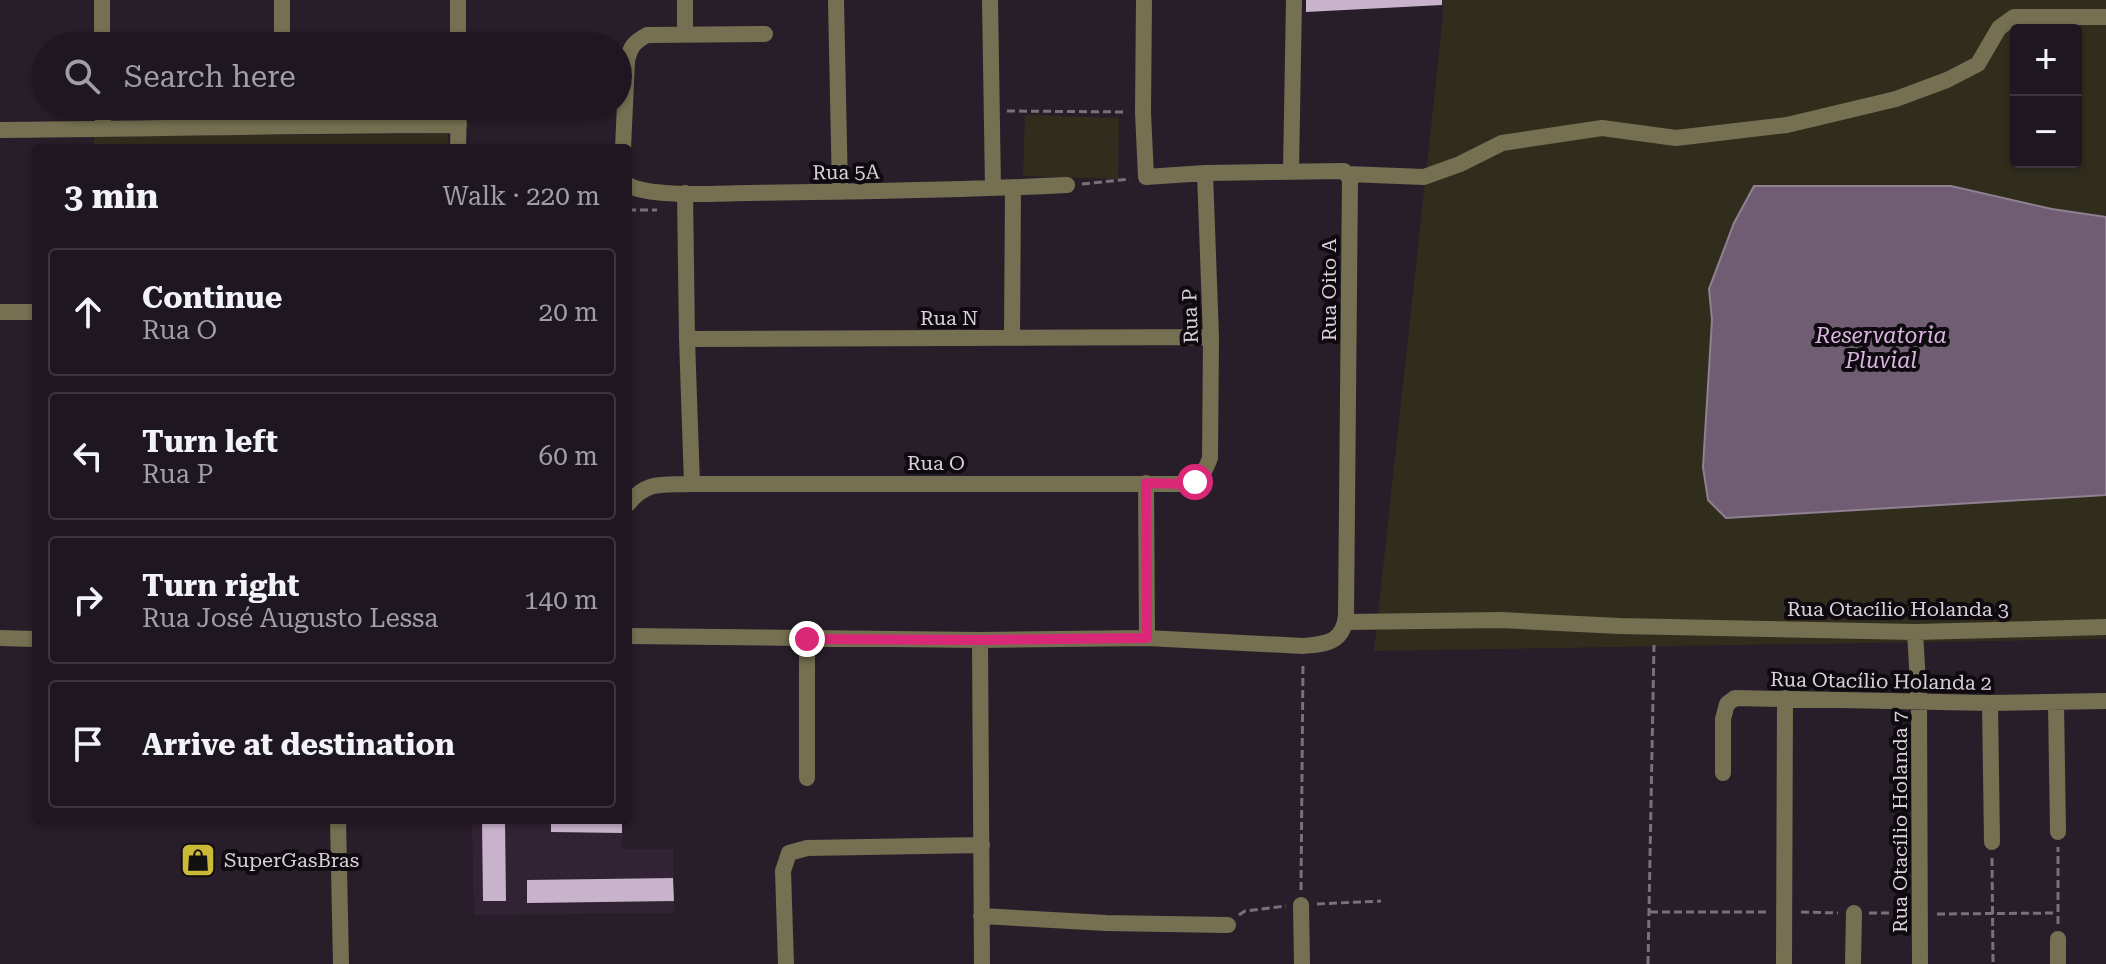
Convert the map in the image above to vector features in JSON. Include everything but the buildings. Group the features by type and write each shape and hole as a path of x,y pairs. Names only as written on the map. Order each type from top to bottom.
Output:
{"street":[{"path":"102,0 102,32"},
{"path":"282,0 282,32"},
{"path":"458,0 458,32"},
{"path":"685,0 685,35"},
{"path":"836,0 840,192"},
{"path":"990,0 993,188"},
{"path":"1144,0 1146,177 1291,171 1424,177 1460,164 1502,143 1602,128 1676,138 1787,125 1896,99 1947,80 1978,64 1999,28 2014,17 2106,17"},
{"path":"1291,171 1294,0"},
{"path":"632,45 647,35 765,34"},
{"path":"103,120 103,129"},
{"path":"283,120 283,125"},
{"path":"458,144 459,120"},
{"path":"623,144 624,120"},
{"path":"0,130 459,125"},
{"name":"Rua P","path":"1205,173 1211,337 1210,458"},
{"name":"Rua Oito A","path":"1343,628 1350,179 1347,174"},
{"name":"Rua 5A","path":"632,187 685,193 1067,185"},
{"path":"1012,337 1013,188"},
{"path":"685,193 692,484"},
{"path":"0,312 32,312"},
{"name":"Rua N","path":"687,339 1211,337"},
{"name":"Rua O","path":"632,499 640,490 649,486 692,484 1187,484 1195,482 1210,458"},
{"path":"1146,483 1147,638"},
{"name":"Rua Otacílio Holanda 3","path":"632,636 980,640 1147,638 1303,646 1324,644 1335,639 1343,628 1501,620 1690,628 1915,632 2106,627"},
{"name":"Rua Otacílio Holanda 7","path":"1915,632 1919,701 1920,964"},
{"path":"0,638 32,639"},
{"path":"807,639 807,778"},
{"path":"980,640 982,964"},
{"name":"Rua Otacílio Holanda 2","path":"1723,773 1723,719 1727,704 1735,698 1990,703 2106,701"},
{"path":"1784,964 1785,698"},
{"path":"2056,702 2058,832"},
{"path":"1990,703 1992,842"},
{"path":"338,824 341,964"},
{"path":"786,964 783,871 789,853 807,848 982,845"},
{"path":"1301,905 1302,964"},
{"path":"1853,964 1854,913"},
{"path":"981,916 1106,923 1228,925"},
{"path":"2058,939 2058,964"}],"path":[{"path":"991,111 1143,112"},
{"path":"1067,185 1146,177"},
{"path":"1648,964 1654,645"},
{"path":"1301,905 1303,646"},
{"path":"1920,913 2057,913 2058,832"},
{"path":"1992,842 1993,964"}],"shaded area":[{"path":"1442,0 2106,0 2106,639 1374,651 1443,17"},
{"path":"1025,115 1119,118 1118,179 1023,176"},
{"path":"448,134 448,144 94,144 94,136"},
{"path":"472,824 622,824 622,849 673,849 674,913 474,915"}],"water":[{"name":"Reservatoria Pluvial","path":"1754,186 1951,186 2052,209 2106,217 2106,495 1726,518 1708,500 1703,467 1712,320 1709,289 1734,223"}],"place":[{"name":"SuperGasBras","path":"198,860"}],"route":[{"path":"807,639 1147,638 1146,483 1195,482"}]}
